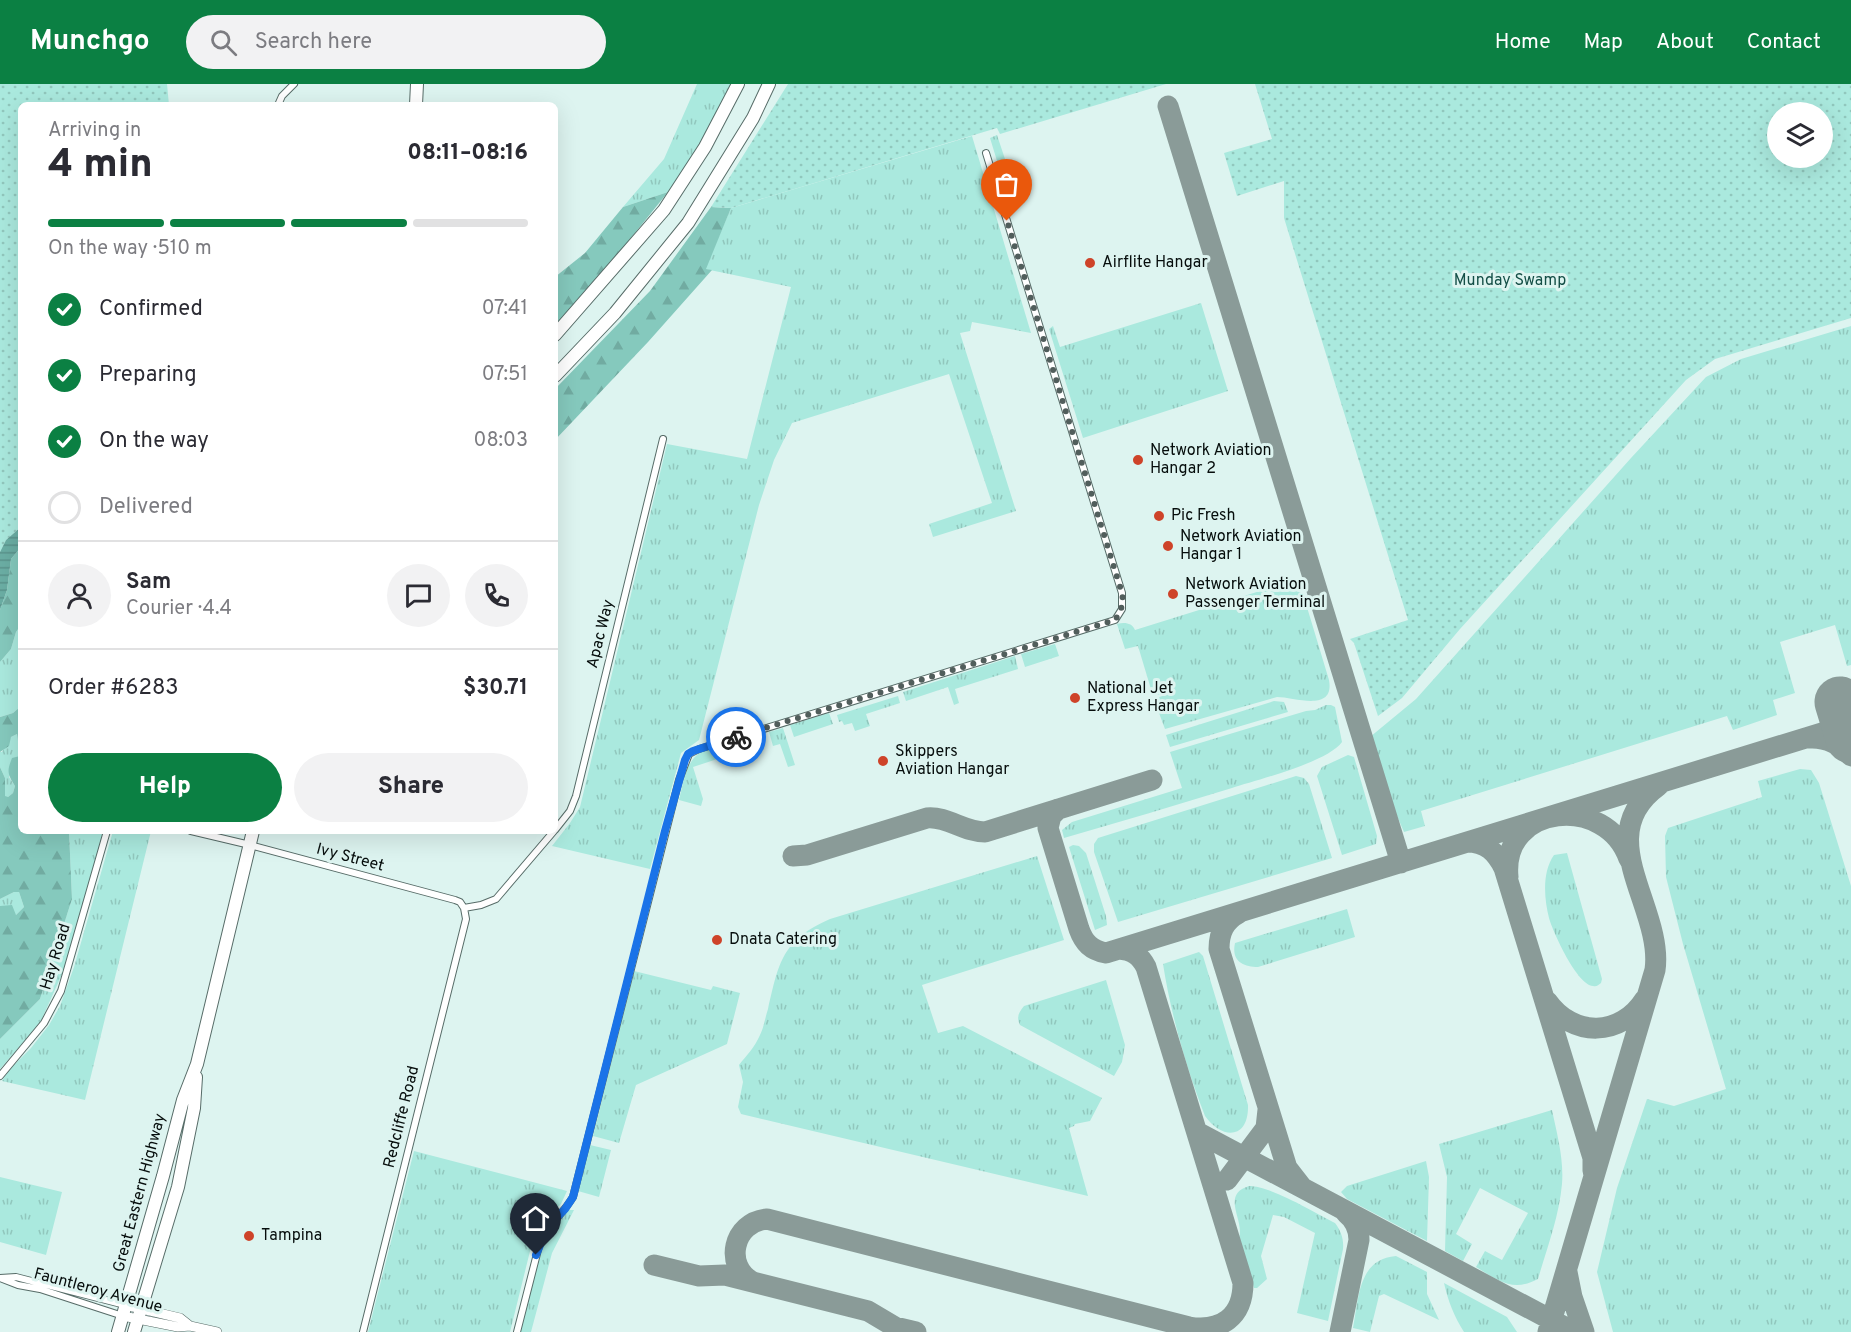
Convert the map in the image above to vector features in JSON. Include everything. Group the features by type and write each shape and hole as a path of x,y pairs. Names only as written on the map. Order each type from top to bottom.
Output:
{"highway":[{"path":"416,102 417,84"},
{"path":"558,332 664,210 705,147 738,84"},
{"path":"558,373 615,313 688,223 753,118 769,84"},
{"name":"Great Eastern Highway","path":"118,1332 164,1176 183,1100 197,1064 253,834"},
{"name":"Great Eastern Highway","path":"134,1332 178,1187 194,1108 197,1064"}],"main road":[{"name":"Fauntleroy Avenue","path":"124,1310 180,1318 190,1326 217,1332"}],"street":[{"path":"279,102 294,84"},
{"path":"517,1332 540,1242 547,1228 573,1197 681,770 688,754 1115,620 1122,609 1122,593 986,153"},
{"name":"Apac Way","path":"558,825 570,811 576,796 663,440"},
{"name":"Hay Road","path":"0,1076 34,1037 52,1011 61,991 106,834"},
{"name":"Ivy Street","path":"204,834 455,900 460,902 464,908"},
{"name":"Apac Way","path":"464,908 481,906 496,899 551,834"},
{"name":"Redcliffe Road","path":"363,1332 466,918 464,908"},
{"name":"Fauntleroy Avenue","path":"0,1278 16,1277 124,1310"},
{"name":"Fauntleroy Avenue","path":"0,1278 18,1285 40,1288 124,1310"}],"green space":[{"path":"0,84 167,84 169,102 18,102 18,530 6,540 0,552"},
{"path":"697,84 734,84 696,152 668,192 623,207 664,159"},
{"path":"788,84 1166,84 1000,134 997,128 731,208 711,207"},
{"name":"Munday Swamp","path":"1255,84 1851,84 1851,318 1715,359 1686,380 1460,629 1402,698 1378,716 1354,643 1350,639 1408,620 1284,218 1284,181 1237,196 1224,153 1272,139"},
{"path":"997,135 1006,162 1013,161 1016,169 1001,174 990,138"},
{"path":"972,136 1031,333 972,322 970,331 960,333 1016,511 933,537 929,524 992,503 949,374 792,423 774,460 759,505 699,740 681,753 650,869 552,846 580,807 667,444 747,459 791,287 705,269 731,208"},
{"path":"668,192 588,291 558,324 558,275 585,253 623,207"},
{"path":"711,207 731,208 706,269 712,270 648,342 558,437 558,386 650,291"},
{"path":"1201,303 1228,391 1083,438 1049,329 1053,326 1060,347"},
{"path":"1851,326 1851,665 1847,666 1835,625 1780,642 1795,693 1773,700 1777,715 1733,730 1727,716 1421,811 1425,826 1404,832 1370,737 1416,699 1706,377 1741,359"},
{"path":"18,551 18,629 11,649 0,662 0,610 7,590 11,559"},
{"path":"1276,586 1294,588 1303,594 1329,680 1326,697 1312,701 1277,697 1165,729 1156,705 1156,698 1172,693 1172,691 1153,696 1138,646 1125,649 1117,624 1128,624 1135,630"},
{"path":"18,629 18,709 13,713 0,717 0,662 11,649"},
{"path":"1055,644 1059,656 1025,667 1021,654"},
{"path":"1015,656 1018,669 955,689 959,703 954,705 948,687 906,701 903,692"},
{"path":"898,696 900,703 866,714 870,726 855,731 852,723 844,725 842,721 839,722 837,715"},
{"path":"1274,701 1284,702 1288,712 1170,747 1166,735"},
{"path":"1326,705 1335,707 1342,742 1322,756 1274,775 1064,838 1062,830 1072,822 1182,788 1170,752"},
{"path":"18,709 18,741 17,734 11,737 9,746 0,752 0,717 13,713"},
{"path":"829,713 833,724 794,737 790,725"},
{"path":"783,728 795,765 788,767 780,744 773,746 769,732"},
{"path":"17,734 18,760 9,777 15,786 13,793 5,797 5,778 0,767 0,752 11,737"},
{"path":"760,734 763,744 693,767 703,799 701,806 679,800 691,761 696,756 701,752"},
{"path":"1348,755 1354,757 1377,836 1376,844 1342,855 1317,776 1322,767"},
{"path":"18,756 18,834 69,834 72,899 40,999 0,1039 0,906 12,905 16,915 24,907 19,892 0,899 0,767 5,778 5,796 8,797 13,793 15,786 9,775 12,758"},
{"path":"1800,769 1811,770 1819,783 1851,886 1851,1332 1613,1332 1597,1272 1617,1188 1647,1099 1674,1106 1726,1089 1683,944 1666,877 1665,836 1668,828 1762,797 1758,781"},
{"path":"1296,776 1304,778 1309,784 1332,858 1118,922 1094,852 1094,844 1098,838"},
{"path":"69,834 104,834 63,972 40,1023 0,1069 0,1039 40,999 72,899"},
{"path":"112,834 150,834 85,1100 2,1081 49,1025 60,1006 74,967"},
{"path":"1079,846 1086,853 1106,916 1107,925 1095,930 1069,847"},
{"path":"1567,853 1602,979 1601,983 1596,986 1587,983 1573,968 1555,934 1547,910 1545,885 1547,869 1554,855"},
{"path":"1037,856 1064,940 922,985 938,1033 963,1026 1102,1098 1090,1121 1075,1124 1069,1128 1088,1196 741,1114 738,1107 743,1082 739,1065 761,1032 785,954 802,935 830,919"},
{"path":"19,892 24,907 16,915 0,906 0,899"},
{"path":"1347,909 1355,937 1258,967 1248,966 1237,959 1235,943"},
{"path":"1199,952 1203,956 1248,1105 1244,1125 1233,1133 1219,1129 1205,1116 1180,1041 1166,983 1163,964"},
{"path":"634,971 711,990 713,986 740,993 727,1044 636,1085 619,1143 593,1136"},
{"path":"1106,980 1125,1045 1122,1062 1114,1076 1020,1025 1019,1015 1024,1006"},
{"path":"1552,1110 1562,1165 1562,1184 1555,1220 1538,1279 1513,1285 1476,1267 1485,1251 1502,1260 1528,1213 1480,1188 1456,1234 1472,1244 1463,1261 1445,1251 1447,1177 1439,1144"},
{"path":"590,1145 611,1150 599,1197 578,1191"},
{"path":"414,1151 567,1191 561,1204 535,1231 510,1332 368,1332"},
{"path":"1426,1161 1429,1177 1427,1241 1347,1199 1341,1192 1347,1186"},
{"path":"0,1177 62,1192 46,1255 0,1242"},
{"path":"1249,1186 1269,1190 1293,1201 1335,1223 1339,1229 1343,1249 1328,1321 1297,1313 1315,1233 1284,1217 1273,1215 1261,1256 1267,1279 1254,1288 1239,1238 1240,1231 1235,1209 1236,1195 1240,1190"},
{"path":"569,1210 574,1210 552,1253 531,1332 520,1332 542,1246 549,1231"},
{"path":"1396,1256 1427,1272 1427,1294 1439,1320 1384,1294 1379,1296 1370,1332 1353,1328 1359,1293 1367,1272 1383,1259"},
{"path":"1444,1283 1507,1317 1517,1332 1464,1332 1447,1296"}],"shaded area":[{"path":"18,530 18,551 11,559 7,590 0,610 0,552 6,540"}],"taxiway":[{"path":"1168,106 1401,863"},
{"path":"1058,809 1051,816 1048,828 1079,929 1089,945 1106,953 1851,724"},
{"path":"1809,738 1832,742 1851,756"},
{"path":"793,856 807,855 927,818 942,819 970,830 985,832 1152,780"},
{"path":"1548,1332 1655,970 1655,946 1650,922 1629,850 1630,827 1638,806 1658,786"},
{"path":"1508,877 1510,852 1521,834 1537,822 1558,816 1579,817 1600,824 1617,838 1629,859"},
{"path":"1467,842 1474,842 1490,849 1504,868 1593,1158 1593,1171"},
{"path":"1239,913 1223,928 1219,949 1287,1168 1301,1186"},
{"path":"753,1282 738,1266 735,1256 736,1246 746,1228 755,1222 767,1219 1189,1327 1211,1327 1228,1320 1239,1305 1243,1283 1146,967 1135,954 1119,949"},
{"path":"1547,1001 1570,1022 1583,1027 1597,1028 1623,1021 1635,1012 1645,999"},
{"path":"1227,1180 1266,1128 1268,1110"},
{"path":"1197,1132 1574,1332"},
{"path":"1340,1332 1359,1240 1356,1225 1346,1213"},
{"path":"654,1265 699,1276 725,1275 868,1311 895,1327 916,1332"},
{"path":"1567,1272 1572,1297 1584,1332"}],"runway":[{"path":"1840,702 1851,738"}],"way so far":[{"path":"736,737 1115,620 1119,614 1123,604 1122,593 1007,221"}],"place":[{"name":"Airflite Hangar","path":"1090,263"},
{"name":"Network Aviation Hangar 2","path":"1138,460"},
{"name":"Pic Fresh","path":"1159,516"},
{"name":"Network Aviation Hangar 1","path":"1168,546"},
{"name":"Network Aviation Passenger Terminal","path":"1173,594"},
{"name":"National Jet Express Hangar","path":"1075,698"},
{"name":"Skippers Aviation Hangar","path":"883,761"},
{"name":"Dnata Catering","path":"717,940"},
{"name":"Tampina","path":"249,1236"}],"route":[{"path":"536,1255 547,1228 573,1197 681,770 688,754 693,751 736,737"}]}
